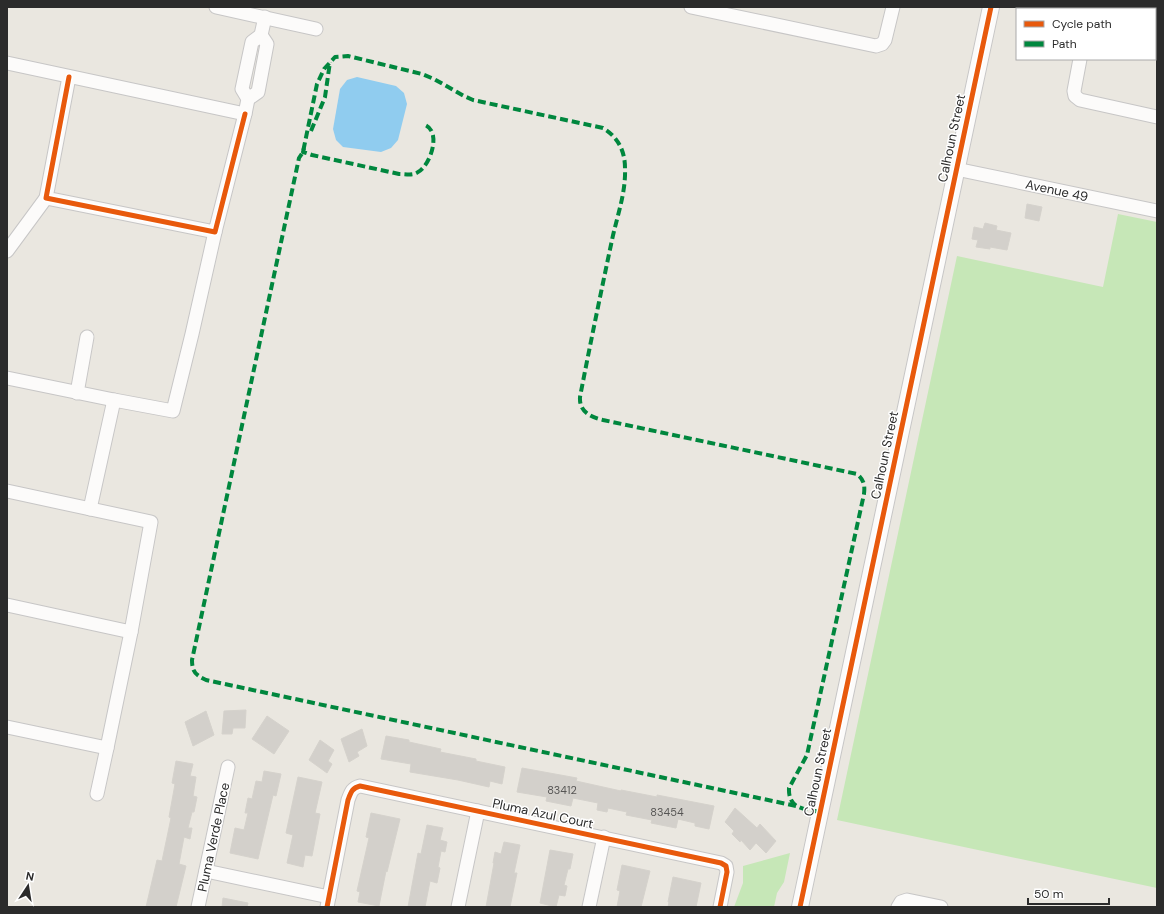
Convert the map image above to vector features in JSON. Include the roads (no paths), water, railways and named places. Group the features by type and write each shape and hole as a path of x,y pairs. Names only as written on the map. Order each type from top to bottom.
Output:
{"street":[{"path":"216,7 316,29"},
{"path":"691,7 876,46 882,44 886,36 893,7"},
{"name":"Calhoun Street","path":"800,907 991,7"},
{"path":"7,378 173,411 215,232 245,114 248,99 242,89 252,42 261,35 265,17"},
{"path":"248,99 258,92 267,44 261,35"},
{"path":"1080,60 1074,91 1075,96 1080,100 1157,117"},
{"path":"7,63 245,114"},
{"path":"246,68 262,71"},
{"path":"7,251 46,198 69,77"},
{"name":"Avenue 49","path":"956,168 1157,211"},
{"path":"46,198 215,232"},
{"path":"77,393 86,337"},
{"path":"90,509 114,400"},
{"path":"7,491 151,522 131,632 97,794"},
{"path":"7,605 131,632"},
{"path":"7,727 107,748"},
{"name":"Pluma Verde Place","path":"198,907 228,766"},
{"name":"Pluma Azul Court","path":"328,902 348,800 354,788 360,786 713,860 726,866 727,872 720,907"},
{"path":"458,907 478,811"},
{"path":"589,907 604,837"},
{"path":"206,871 328,902"},
{"path":"899,904 907,900 941,907"}],"water":[{"path":"357,77 396,86 404,93 407,104 398,140 391,148 381,152 343,147 336,140 333,129 340,89 347,80"}]}
